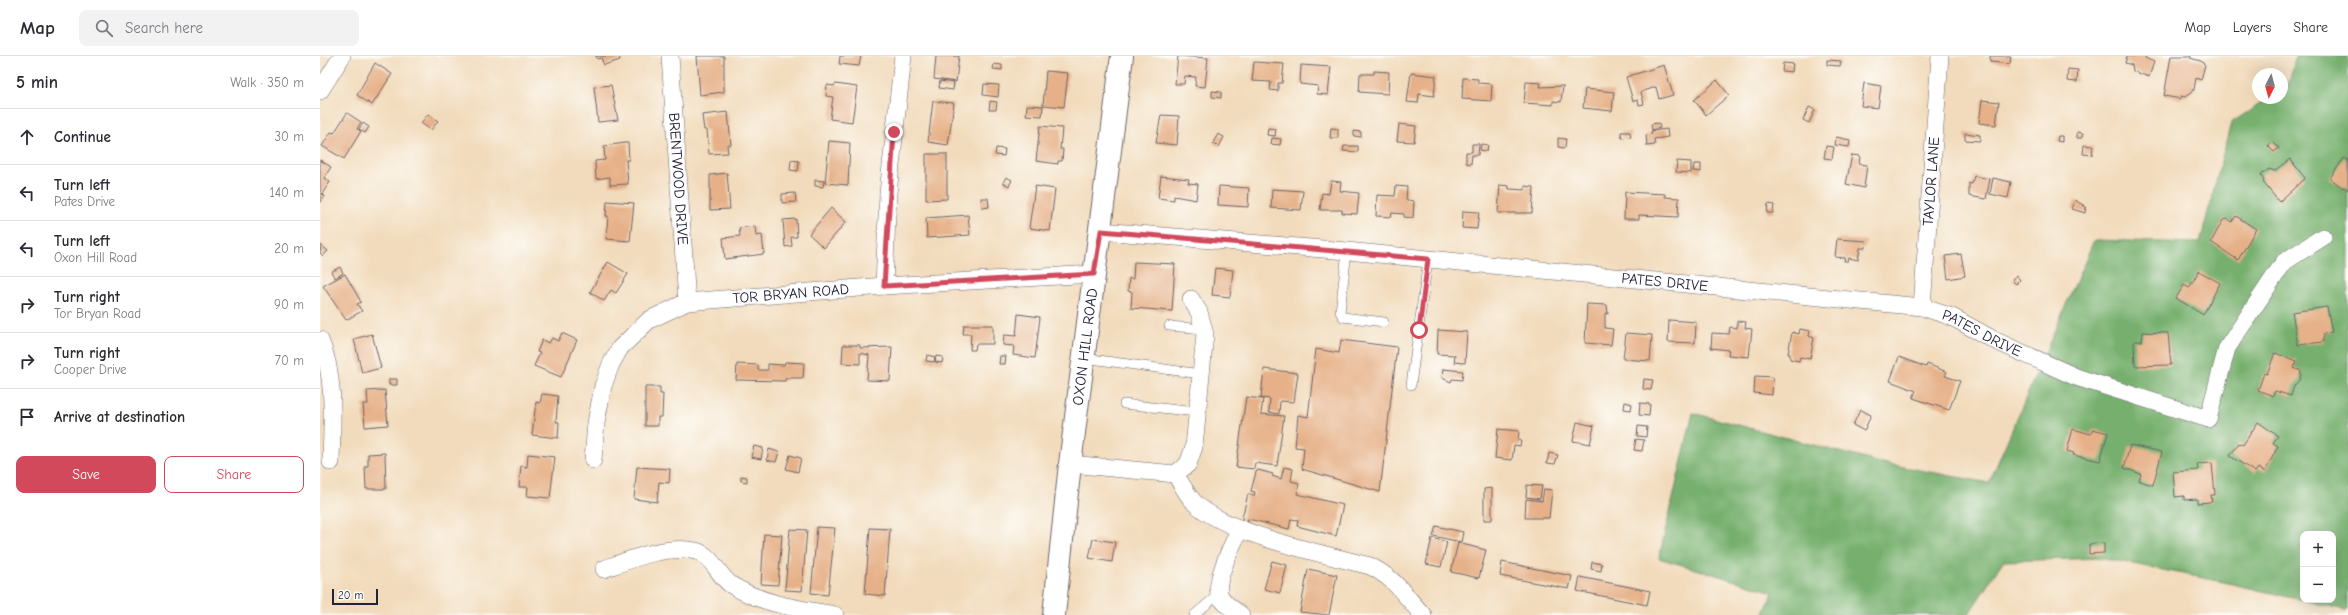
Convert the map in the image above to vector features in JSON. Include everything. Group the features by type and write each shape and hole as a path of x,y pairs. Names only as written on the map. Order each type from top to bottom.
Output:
{"main road":[{"name":"OXON HILL ROAD","path":"1054,615 1070,464 1094,274 1101,231 1122,56"}],"street":[{"path":"320,91 342,56"},
{"name":"BRENTWOOD DRIVE","path":"670,56 687,302"},
{"path":"884,286 888,193 903,56"},
{"name":"TAYLOR LANE","path":"1922,307 1940,56"},
{"name":"PATES DRIVE","path":"1101,231 1347,251 1922,307 1952,317 1996,341 2076,377 2208,419 2227,348 2284,262 2323,236"},
{"name":"TOR BRYAN ROAD","path":"593,460 601,394 610,364 620,348 648,320 687,302 884,286 1094,274"},
{"path":"1070,464 1175,474 1188,464 1194,447 1204,329 1199,312 1191,299"},
{"path":"320,340 329,382 330,462"},
{"path":"1175,474 1198,506 1240,528 1370,566 1393,580 1423,615"},
{"path":"1240,528 1219,583 1219,594 1228,605 1241,615"},
{"path":"604,569 653,553 681,549 695,551 703,553 729,583 744,592 763,599 835,615"}],"lane":[{"path":"1347,251 1340,312 1343,317 1384,322"},
{"path":"1411,385 1428,259"},
{"path":"1169,326 1204,329"},
{"path":"1084,358 1201,374"},
{"path":"1124,404 1197,412"},
{"path":"1194,615 1219,594"}],"green space":[{"path":"2296,56 2348,56 2348,609 2345,610 2315,603 2336,603 2336,531 2300,531 2300,600 2228,583 2103,558 2003,561 1968,615 1763,615 1773,592 1659,558 1693,413 1877,462 1989,483 2094,240 2200,243 2231,123 2260,104 2288,104 2288,85"}],"building":[{"path":"596,56 619,56 620,60 604,65 601,58 597,59"},
{"path":"697,56 724,56 724,92 700,95"},
{"path":"840,56 861,56 859,66 839,64"},
{"path":"936,56 959,56 956,82 934,79"},
{"path":"1178,56 1208,58 1205,87 1195,86 1196,77 1185,76 1184,84 1175,84"},
{"path":"1990,56 2011,56 2010,64 1990,62"},
{"path":"2127,56 2146,56 2145,58 2154,62 2149,77 2133,71 2132,65 2125,63"},
{"path":"2171,56 2191,56 2190,58 2201,61 2205,65 2201,80 2196,78 2194,90 2185,97 2181,96 2181,99 2164,96"},
{"path":"1827,60 1841,61 1840,66 1827,65"},
{"path":"1254,62 1284,64 1282,83 1278,83 1278,91 1270,90 1271,82 1252,81"},
{"path":"375,63 392,74 372,105 357,95"},
{"path":"1783,63 1793,64 1792,72 1782,71"},
{"path":"994,64 1002,65 1002,70 993,69"},
{"path":"1301,65 1331,67 1328,95 1317,94 1318,86 1300,84"},
{"path":"1664,65 1673,95 1659,99 1656,87 1641,92 1644,104 1639,105 1638,100 1633,101 1626,77"},
{"path":"2068,69 2078,70 2077,82 2067,81"},
{"path":"1046,71 1068,73 1064,107 1043,105"},
{"path":"1374,71 1389,72 1388,94 1359,92 1360,74 1374,74"},
{"path":"1411,73 1436,76 1434,96 1419,94 1418,103 1407,102"},
{"path":"1463,78 1478,79 1478,83 1492,84 1491,101 1462,99"},
{"path":"1717,80 1729,95 1706,115 1694,100"},
{"path":"940,81 954,83 953,90 939,88"},
{"path":"1526,82 1541,83 1540,87 1563,86 1561,102 1553,101 1553,105 1524,103"},
{"path":"1864,83 1881,86 1878,108 1861,106"},
{"path":"835,84 857,87 852,122 830,119 833,97 826,96 827,85 834,86"},
{"path":"984,84 999,85 998,97 983,95"},
{"path":"611,85 618,120 598,122 594,87"},
{"path":"1585,89 1614,92 1612,111 1583,108"},
{"path":"1212,91 1221,92 1221,98 1212,97"},
{"path":"1982,100 1999,102 1996,125 1979,123"},
{"path":"933,101 954,103 948,145 928,142"},
{"path":"990,101 997,102 996,110 989,110"},
{"path":"1027,105 1043,106 1042,116 1026,115"},
{"path":"1809,107 1815,110 1809,123 1803,120"},
{"path":"728,112 731,145 727,145 728,153 709,154 707,130 704,130 702,115"},
{"path":"347,113 361,122 357,129 361,131 344,159 322,146 331,132 334,133"},
{"path":"428,114 438,121 431,130 421,123"},
{"path":"1161,115 1179,116 1177,145 1156,143"},
{"path":"363,123 369,127 365,133 359,129"},
{"path":"1659,123 1660,128 1652,130 1651,124"},
{"path":"1399,124 1416,126 1414,142 1397,141"},
{"path":"1040,126 1062,128 1060,149 1063,149 1062,161 1058,161 1058,164 1036,161"},
{"path":"1268,128 1276,129 1275,136 1267,135"},
{"path":"1331,128 1338,129 1338,138 1330,138"},
{"path":"1667,129 1668,137 1654,139 1655,145 1647,146 1646,135 1652,134 1651,131"},
{"path":"1354,131 1361,132 1361,137 1354,136"},
{"path":"1621,132 1630,132 1631,137 1622,138"},
{"path":"2077,132 2083,133 2082,138 2077,138"},
{"path":"1965,133 1980,135 1980,141 1965,140"},
{"path":"1218,134 1224,137 1219,147 1213,143"},
{"path":"2058,136 2062,136 2062,142 2057,141"},
{"path":"1836,137 1850,140 1849,147 1835,145"},
{"path":"1272,138 1281,139 1280,145 1271,144"},
{"path":"1558,138 1566,139 1565,148 1558,147"},
{"path":"829,141 850,143 848,185 825,183"},
{"path":"2273,142 2279,148 2274,152 2268,146"},
{"path":"628,143 629,160 626,160 628,184 610,185 610,177 596,179 595,161 605,160 604,146"},
{"path":"1472,144 1479,144 1478,155 1472,155 1471,164 1466,163 1466,152 1472,152"},
{"path":"1481,144 1488,145 1487,151 1480,150"},
{"path":"2084,145 2093,146 2092,155 2083,154"},
{"path":"1344,146 1358,146 1358,152 1343,151"},
{"path":"1826,146 1834,147 1832,159 1824,158"},
{"path":"996,148 1005,149 1004,156 995,155"},
{"path":"926,154 947,154 947,199 926,200"},
{"path":"1852,155 1860,156 1859,164 1867,165 1864,188 1846,184"},
{"path":"2344,158 2348,160 2348,190 2330,178"},
{"path":"2290,159 2305,178 2279,202 2263,182 2264,181 2261,175 2269,169 2274,171"},
{"path":"320,160 331,167 324,178 330,182 322,194 325,196 320,203"},
{"path":"791,160 799,161 798,171 790,170"},
{"path":"1677,161 1691,162 1691,173 1676,172"},
{"path":"1694,164 1701,164 1701,172 1693,171"},
{"path":"727,173 730,209 710,210 710,175"},
{"path":"1161,176 1189,179 1188,183 1198,184 1196,200 1174,196 1174,200 1158,198"},
{"path":"1974,176 1990,179 1986,199 1969,196 1969,183 1972,184"},
{"path":"1006,177 1012,180 1009,186 1003,183"},
{"path":"1993,178 2011,182 2008,198 1990,194"},
{"path":"815,180 824,181 823,187 815,186"},
{"path":"1331,181 1341,182 1340,191 1359,193 1357,214 1342,213 1342,210 1320,210 1322,193 1329,194"},
{"path":"1500,185 1509,186 1509,189 1525,190 1525,186 1534,187 1532,213 1498,213"},
{"path":"1035,186 1055,189 1050,231 1029,228"},
{"path":"1219,186 1249,188 1248,207 1218,205"},
{"path":"1396,186 1407,187 1406,200 1414,201 1413,218 1404,217 1404,214 1392,213 1391,217 1376,216 1377,195 1395,196"},
{"path":"1272,189 1303,191 1301,210 1271,208"},
{"path":"1625,192 1665,194 1665,197 1679,198 1678,217 1639,215 1639,219 1624,219"},
{"path":"795,193 796,202 782,203 782,194"},
{"path":"981,198 988,198 989,207 982,208"},
{"path":"2075,200 2086,207 2085,213 2072,209"},
{"path":"607,201 634,203 630,241 606,239 608,216 606,216"},
{"path":"1768,204 1774,205 1773,213 1767,213"},
{"path":"831,208 846,222 824,248 809,234"},
{"path":"1463,211 1479,212 1477,229 1462,228"},
{"path":"968,215 970,235 927,238 926,218"},
{"path":"2236,216 2256,229 2238,260 2211,242 2223,220 2227,219 2232,222"},
{"path":"796,219 797,237 791,237 792,246 785,247 783,220"},
{"path":"755,226 756,236 762,235 764,254 725,259 723,238 740,236 739,228"},
{"path":"1837,239 1866,241 1865,248 1860,248 1858,260 1849,258 1848,261 1844,261 1845,258 1835,257"},
{"path":"321,245 328,251 323,256 320,253"},
{"path":"1961,254 1965,276 1948,279 1945,256"},
{"path":"608,262 628,274 616,293 611,290 604,301 590,292"},
{"path":"1134,262 1175,264 1172,311 1131,308 1132,292 1128,291 1129,278 1133,279"},
{"path":"340,267 343,273 335,278 331,272"},
{"path":"1215,268 1233,270 1230,297 1212,295"},
{"path":"2199,271 2220,283 2203,315 2176,298 2184,285 2189,288"},
{"path":"345,274 361,302 357,304 362,311 346,320 323,286"},
{"path":"2017,276 2020,280 2016,284 2012,280"},
{"path":"1587,304 1607,305 1608,314 1605,313 1605,328 1613,329 1611,345 1585,343"},
{"path":"2327,307 2332,332 2324,333 2323,342 2298,345 2292,312"},
{"path":"1018,314 1040,317 1035,358 1013,355 1014,346 1003,345 1004,335 1016,336"},
{"path":"1669,320 1696,322 1695,343 1668,342"},
{"path":"1737,321 1746,322 1745,328 1752,329 1749,357 1728,355 1729,350 1711,348 1712,333 1729,334 1730,327 1737,328"},
{"path":"964,325 993,325 993,344 976,344 975,350 970,350 971,334 963,334"},
{"path":"1800,329 1810,331 1809,336 1814,338 1810,359 1800,357 1799,361 1790,359 1790,354 1788,354 1792,332 1799,334"},
{"path":"1438,330 1467,332 1465,363 1454,362 1455,355 1437,354"},
{"path":"2143,332 2168,333 2171,365 2135,366 2134,341 2142,341"},
{"path":"562,333 577,340 561,377 534,366 540,353 537,352 542,340 549,343 552,338 558,341"},
{"path":"1626,333 1652,335 1650,361 1623,359"},
{"path":"372,334 381,368 362,373 354,339"},
{"path":"1341,340 1397,347 1380,492 1302,469 1304,448 1295,447 1298,415 1308,417 1316,349 1339,353"},
{"path":"843,345 860,345 860,348 892,347 890,381 867,380 869,355 860,353 860,364 842,363"},
{"path":"2275,353 2297,361 2294,368 2301,371 2300,379 2294,386 2291,396 2275,391 2273,396 2258,390 2264,373 2267,374"},
{"path":"927,355 935,357 934,362 926,361"},
{"path":"936,356 943,357 942,363 935,362"},
{"path":"1000,356 1006,356 1005,364 999,364"},
{"path":"1899,357 1926,367 1927,364 1947,372 1945,376 1960,381 1949,410 1913,398 1916,391 1890,381"},
{"path":"785,362 804,363 803,378 786,378 785,381 736,380 737,364 758,365 758,370 768,370 768,364 784,365"},
{"path":"1264,369 1298,373 1294,402 1280,401 1279,414 1269,412 1270,399 1261,398"},
{"path":"1443,369 1463,371 1462,380 1452,379 1451,382 1442,378"},
{"path":"1755,376 1773,377 1772,395 1754,393"},
{"path":"389,379 397,379 397,385 389,385"},
{"path":"1644,379 1653,380 1651,390 1643,389"},
{"path":"645,387 660,387 660,394 663,394 662,417 658,417 658,426 645,426"},
{"path":"385,390 388,425 365,427 363,404 368,404 367,391"},
{"path":"542,394 558,396 556,422 559,422 558,438 532,435 536,402 540,403"},
{"path":"1246,397 1263,399 1261,414 1284,416 1277,466 1255,463 1254,469 1236,467"},
{"path":"1625,402 1632,404 1631,410 1624,409"},
{"path":"1640,403 1650,404 1649,416 1639,415"},
{"path":"1860,410 1871,415 1864,431 1853,425"},
{"path":"1577,422 1594,426 1590,444 1573,441"},
{"path":"2258,422 2278,436 2273,443 2278,446 2265,472 2258,468 2255,472 2230,456 2239,443 2243,445"},
{"path":"1638,426 1647,427 1646,437 1637,436"},
{"path":"1498,429 1519,431 1518,440 1521,441 1520,446 1514,445 1512,460 1495,458"},
{"path":"2073,429 2091,434 2093,429 2108,433 2100,461 2073,455 2074,453 2067,451"},
{"path":"1636,439 1644,440 1642,451 1634,450"},
{"path":"2130,445 2162,452 2153,485 2139,481 2141,474 2124,468"},
{"path":"754,446 763,448 761,459 751,457"},
{"path":"769,449 779,452 776,462 767,460"},
{"path":"385,453 386,489 366,489 365,466 368,466 368,454"},
{"path":"1549,453 1558,455 1555,464 1547,463"},
{"path":"528,454 555,457 550,498 527,496 528,487 519,487 521,466 527,467"},
{"path":"790,455 801,458 798,472 786,469"},
{"path":"2212,463 2215,495 2211,495 2212,502 2197,503 2197,499 2184,500 2184,496 2175,497 2173,472 2198,470 2197,464"},
{"path":"637,467 670,469 669,483 659,482 657,502 634,499"},
{"path":"1284,467 1293,469 1291,481 1299,483 1297,494 1343,505 1336,536 1297,526 1298,520 1291,519 1289,529 1248,519 1247,523 1241,522 1248,494 1254,496 1255,492 1251,491 1256,472 1258,470 1273,474 1272,476 1281,479"},
{"path":"741,476 747,477 747,482 741,481"},
{"path":"1527,485 1542,486 1540,499 1526,497"},
{"path":"1492,488 1492,520 1484,520 1484,489"},
{"path":"1544,489 1552,490 1549,518 1525,518 1526,499 1542,501"},
{"path":"1436,526 1463,532 1461,542 1433,536"},
{"path":"817,527 835,528 828,595 811,593"},
{"path":"870,528 890,529 885,596 865,594"},
{"path":"790,529 807,530 802,591 785,590"},
{"path":"764,534 782,535 778,585 761,584"},
{"path":"1432,538 1447,542 1441,567 1426,564"},
{"path":"1093,539 1115,542 1112,562 1089,558"},
{"path":"1458,543 1486,550 1479,578 1451,572"},
{"path":"2104,543 2104,553 2089,554 2089,544"},
{"path":"1272,561 1287,565 1280,593 1264,589"},
{"path":"1502,562 1572,576 1569,589 1500,576"},
{"path":"1592,562 1602,564 1601,571 1591,569"},
{"path":"1308,569 1337,575 1329,615 1300,612"},
{"path":"1580,577 1650,591 1647,605 1577,591"}],"route":[{"path":"894,132 888,193 884,286 1094,274 1101,231 1347,251 1428,259 1419,330"}]}
